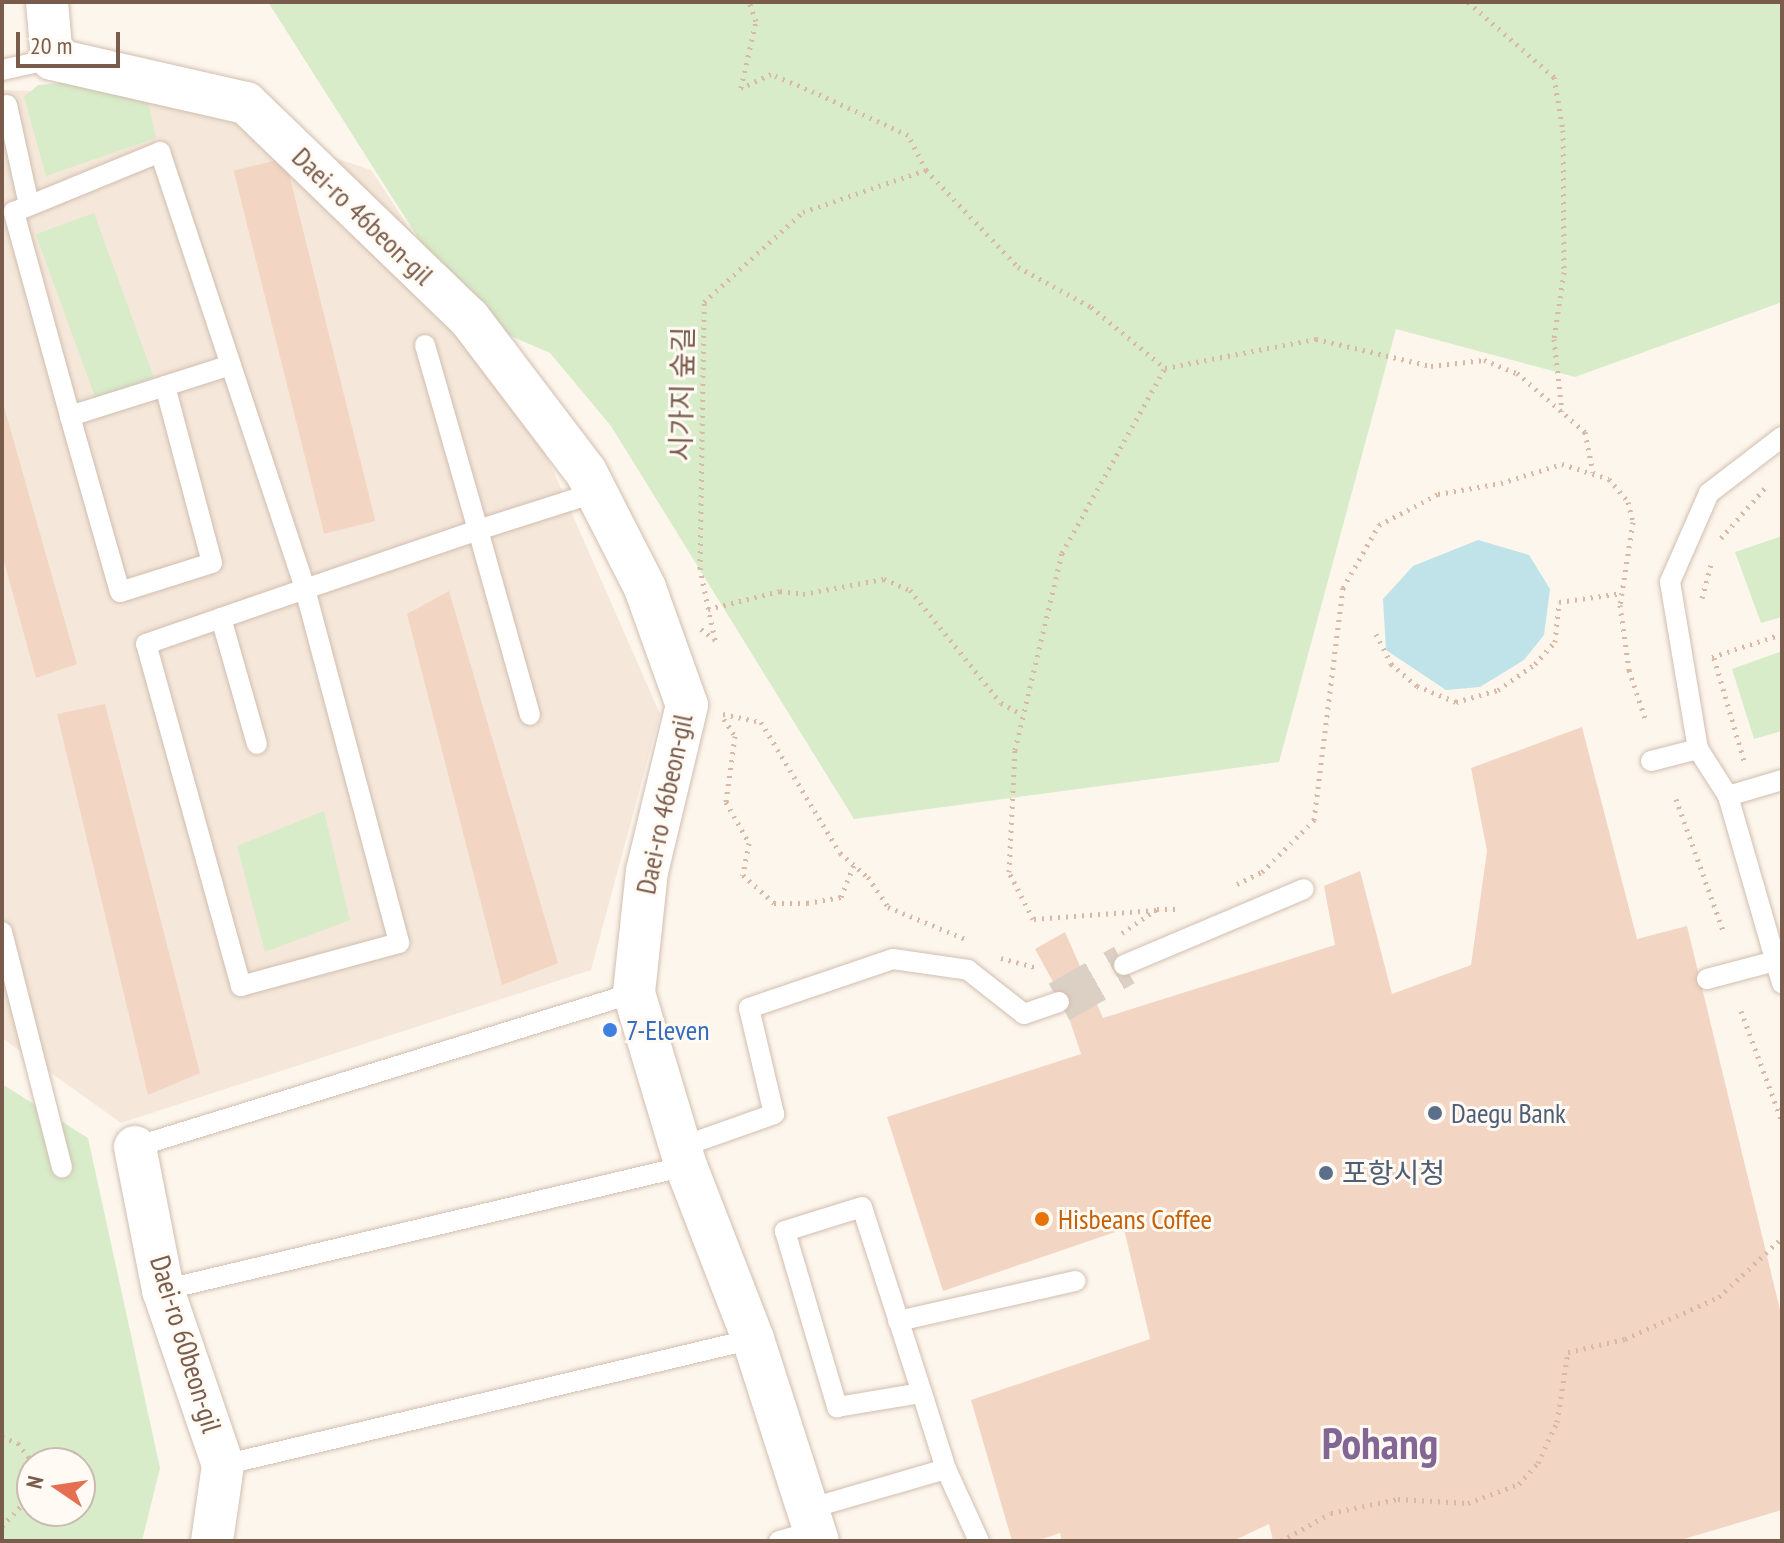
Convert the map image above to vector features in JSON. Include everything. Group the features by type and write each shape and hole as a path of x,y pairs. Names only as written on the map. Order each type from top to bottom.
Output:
{"street":[{"path":"47,2 52,59"},
{"name":"Daei-ro 46beon-gil","path":"52,59 246,103 469,318 597,492 704,710 647,871 634,993 684,1156 753,1339 805,1530"},
{"name":"Daei-ro 60beon-gil","path":"135,1147 163,1290 223,1465 212,1541"}],"lane":[{"path":"2,70 52,59"},
{"path":"7,105 29,205"},
{"path":"165,386 212,563 120,592 14,212 160,152 305,589 399,943 241,986 146,644 305,589 478,530 597,492"},
{"path":"425,345 530,715"},
{"path":"70,416 231,365"},
{"path":"1782,437 1709,493 1670,582 1698,749 1728,796 1782,983"},
{"path":"221,618 257,744"},
{"path":"1651,761 1698,749"},
{"path":"1728,796 1782,780"},
{"path":"1124,965 1304,889"},
{"path":"2,932 62,1167"},
{"path":"163,1290 684,1156 774,1114 749,1008 893,959 968,970 1024,1014 1059,1002"},
{"path":"1707,979 1775,961"},
{"path":"135,1147 634,993"},
{"path":"922,1393 837,1407 785,1231 862,1207 898,1321 922,1393 946,1469 979,1541"},
{"path":"898,1321 1076,1281"},
{"path":"223,1465 753,1339"},
{"path":"805,1530 946,1469"}],"path":[{"path":"749,2 756,21 741,88 771,74 908,135 926,170 1018,267 1091,307 1165,368"},
{"path":"1468,2 1554,77 1563,130 1564,272 1554,339 1562,412"},
{"name":"시가지 숲길","path":"692,622 715,640 700,569 704,302 803,212 926,170"},
{"path":"1165,368 1316,339 1431,366 1484,360 1517,373 1585,432 1594,473"},
{"path":"1165,368 1062,553 1015,750 1009,872 1033,919 1187,909"},
{"path":"1224,890 1262,872 1314,820 1343,588 1379,525 1438,494 1501,483 1562,464 1609,479 1628,502 1633,522 1622,593 1629,670 1645,718"},
{"path":"1716,544 1769,484"},
{"path":"1700,606 1712,560"},
{"path":"708,609 780,591 803,594 884,579 910,590 1001,703 1022,714"},
{"path":"1376,634 1400,672 1417,686 1456,702 1498,690 1535,664 1555,642 1559,602 1622,593"},
{"path":"1684,666 1782,634"},
{"path":"1710,644 1746,764"},
{"path":"704,710 735,736 726,802 749,843 743,875 774,903 807,903 841,897 854,865"},
{"path":"704,710 761,722 840,853 854,865 888,907 982,947"},
{"path":"1676,799 1723,930"},
{"path":"1112,940 1157,909"},
{"path":"992,953 1014,965 1038,968"},
{"path":"1741,1011 1782,1121"},
{"path":"1281,1541 1331,1513 1398,1499 1468,1503 1519,1484 1538,1463 1557,1422 1568,1352 1625,1339 1719,1297 1773,1242 1782,1238"},
{"path":"2,1437 21,1447"},
{"path":"2,1526 16,1511"}],"shaded area":[{"path":"2,90 148,95 371,170 519,393 660,714 591,970 121,1123 2,1038"}],"green space":[{"path":"268,2 1782,2 1782,302 1575,377 1396,329 1279,762 854,819 611,426 550,353 469,318"},
{"path":"62,83 148,102 156,138 46,176 24,97 38,85"},
{"path":"94,213 154,377 96,399 36,234"},
{"path":"1782,536 1782,617 1761,623 1735,552"},
{"path":"1782,651 1782,731 1754,739 1732,669"},
{"path":"324,811 350,920 265,952 237,846"},
{"path":"2,1084 88,1138 160,1468 142,1541 2,1541"}],"water":[{"path":"1478,540 1529,555 1550,589 1544,635 1524,660 1480,687 1446,690 1386,650 1383,599 1413,566"}],"building":[{"path":"285,158 375,521 324,534 234,171"},
{"path":"3,403 77,664 36,678 2,554"},
{"path":"449,591 558,963 502,985 407,614"},
{"path":"105,704 200,1073 148,1095 57,714"},
{"name":"포항시청","path":"1582,727 1637,939 1687,926 1782,1318 1782,1510 1677,1541 1273,1541 1269,1524 1233,1541 1062,1541 1060,1533 1036,1541 1012,1541 971,1400 1150,1339 1124,1229 943,1291 887,1117 1081,1054 1063,1000 1035,949 1065,932 1103,1018 1335,945 1324,886 1360,871 1392,994 1471,965 1487,851 1471,768"}],"tunnel":[{"path":"1059,1002 1124,965"}],"place":[{"name":"7-Eleven","path":"610,1030"},
{"name":"Daegu Bank","path":"1435,1113"},
{"name":"포항시청","path":"1326,1173"},
{"name":"Hisbeans Coffee","path":"1042,1219"}],"district":[{"name":"Pohang","path":"1380,1443"}]}
